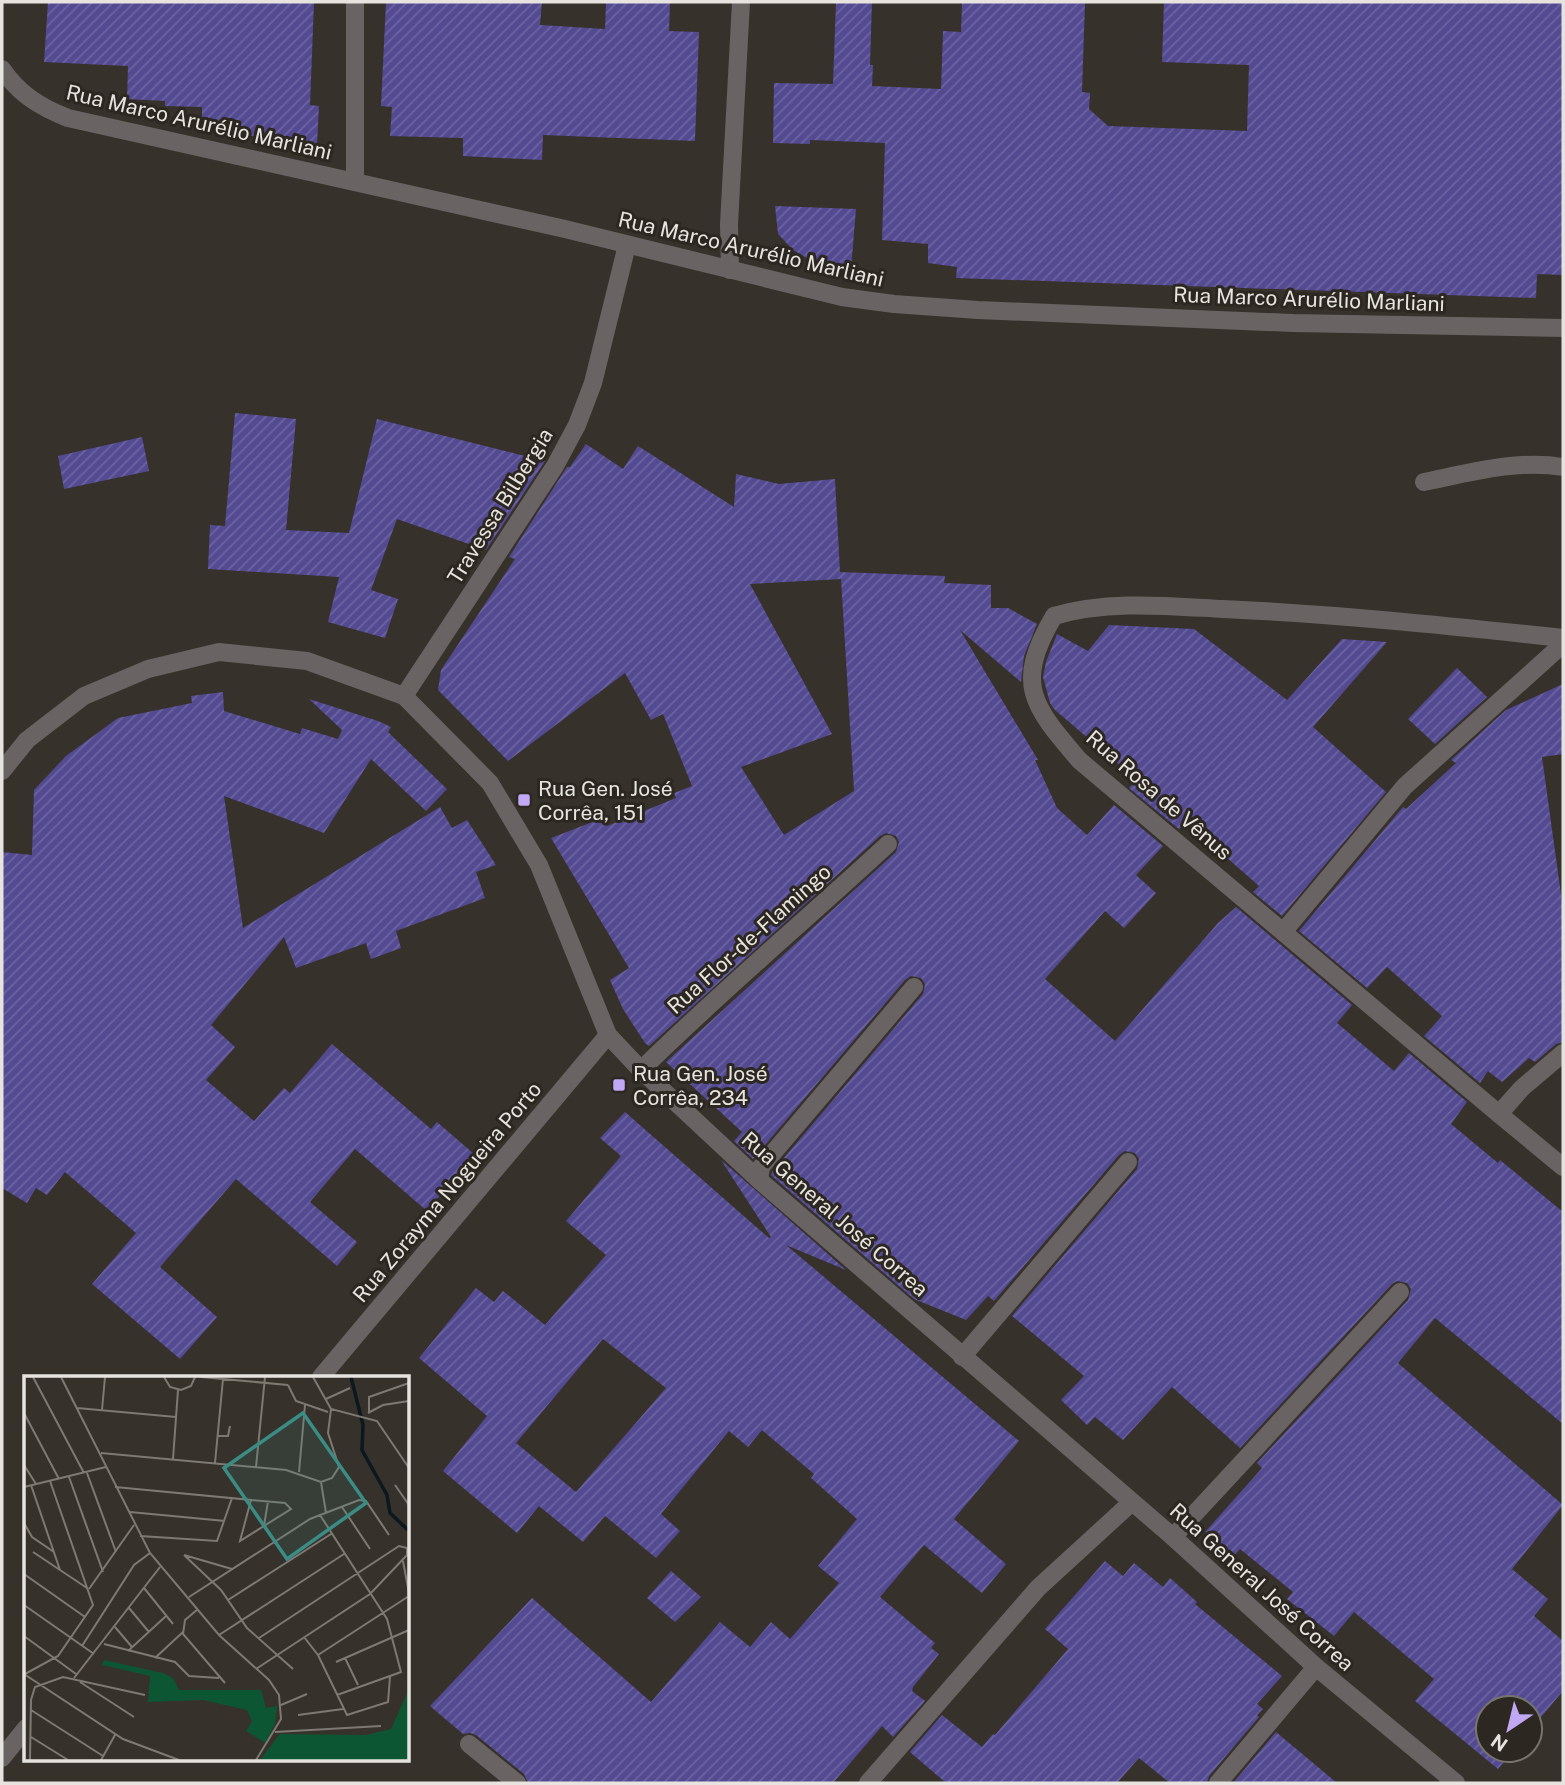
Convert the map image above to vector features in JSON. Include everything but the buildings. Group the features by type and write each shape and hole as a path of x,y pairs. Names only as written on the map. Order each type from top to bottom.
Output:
{"street":[{"path":"355,2 355,182"},
{"path":"730,270 730,198 741,2"},
{"name":"Rua Marco Arurélio Marliani","path":"2,69 13,85 39,106 68,118 355,182 842,297 978,310 1293,323 1563,328"},
{"name":"Travessa Bilbergia","path":"404,696 555,467 577,425 593,383 627,245"},
{"path":"1424,482 1523,466 1563,467"},
{"name":"Rua Rosa de Vênus","path":"1563,638 1420,623 1260,611 1164,606 1082,607 1054,616 1038,642 1032,665 1032,694 1045,721 1079,760 1563,1167"},
{"path":"1283,932 1405,786 1563,644"},
{"name":"Rua General José Correa","path":"2,772 27,740 84,696 148,669 219,652 307,661 404,696 490,783 497,794 539,865 608,1035 641,1070 759,1180 1173,1537 1316,1667 1456,1783"},
{"name":"Rua Flor-de-Flamingo","path":"641,1070 698,1014 888,844"},
{"path":"759,1180 761,1167 914,987"},
{"name":"Rua Zorayma Nogueira Porto","path":"322,1376 608,1035"},
{"path":"1499,1114 1522,1088 1563,1053"},
{"path":"962,1357 1128,1162"},
{"path":"1173,1537 1400,1292"},
{"path":"868,1783 1038,1588 1132,1502"},
{"path":"1218,1783 1316,1667"},
{"path":"2,1758 24,1730"},
{"path":"469,1744 517,1783"}],"place":[{"name":"Rua Gen. José Corrêa, 151","path":"524,800"},
{"name":"Rua Gen. José Corrêa, 234","path":"619,1085"}]}
